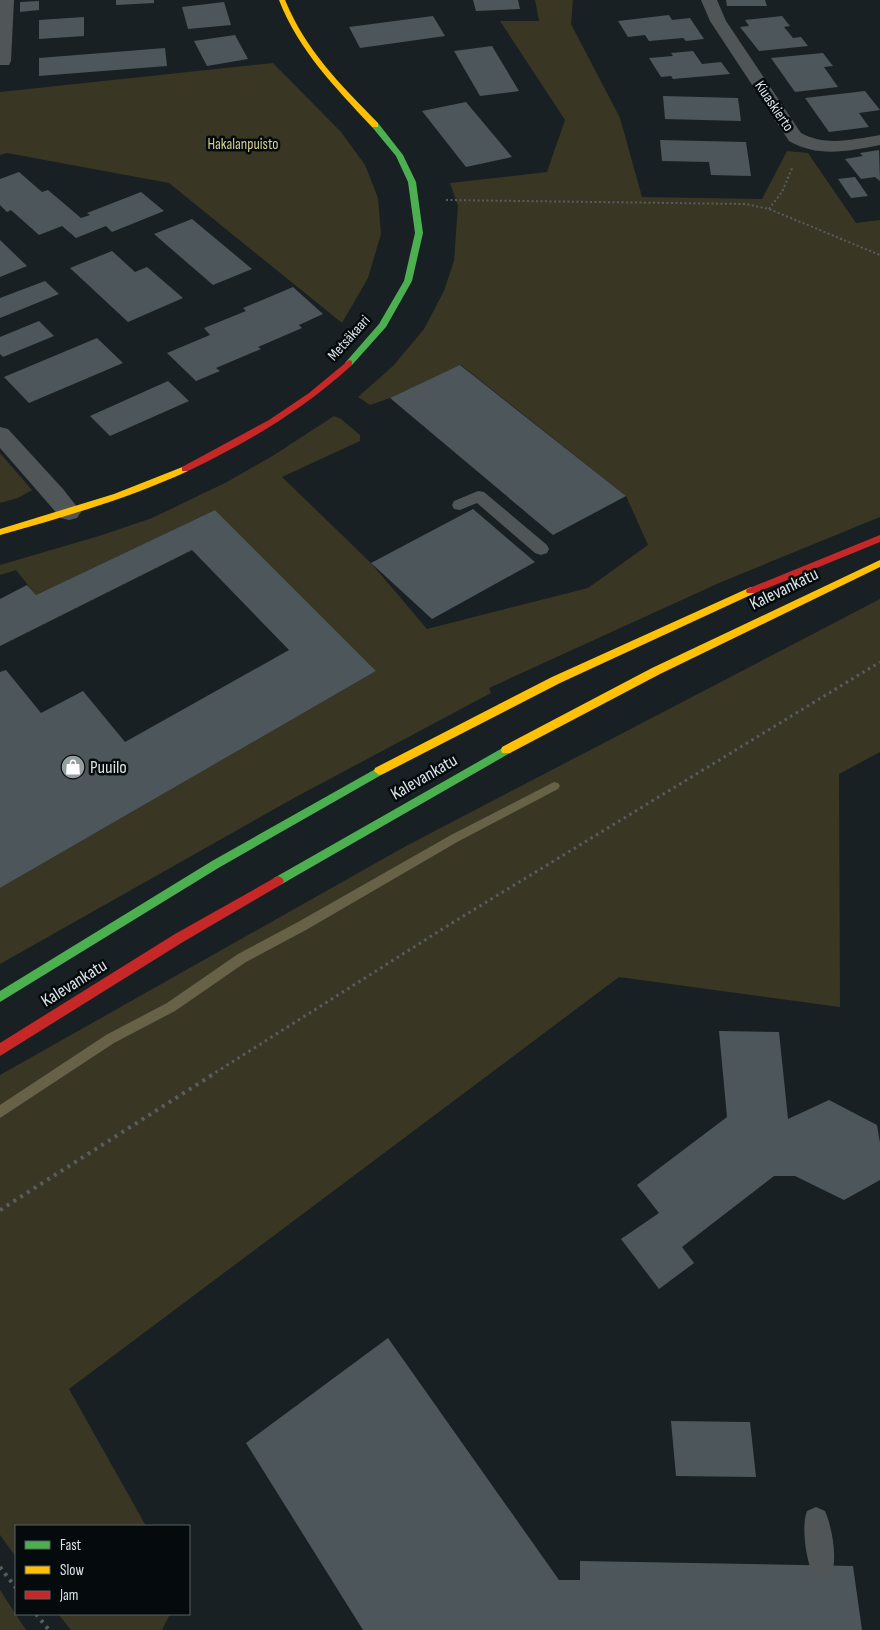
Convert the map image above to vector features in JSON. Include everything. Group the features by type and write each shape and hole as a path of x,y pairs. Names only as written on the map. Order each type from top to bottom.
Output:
{"main road":[{"name":"Metsäkaari","path":"0,532 125,494 168,477 228,448 304,400 337,374 393,311 410,275 417,251 420,229 417,201 405,165 388,140 310,56 298,38 282,0"},
{"name":"Kalevankatu","path":"0,997 246,846 387,767 500,708 598,659 698,614 880,538"},
{"name":"Kalevankatu","path":"0,1050 179,938 532,735 656,671 880,563"}],"street":[{"path":"3,61 6,0"},
{"name":"Kiuaskierto","path":"709,0 718,21 795,137 802,143 833,146 880,140"},
{"path":"0,434 69,512"}],"lane":[{"path":"460,505 478,496 541,549"},
{"path":"816,1520 822,1566"}],"path":[{"path":"769,209 782,192 802,143"},
{"path":"447,209 445,200 746,204 769,209 880,255"},
{"path":"0,1210 452,923 880,662"},
{"path":"0,1567 15,1587"},
{"path":"37,1615 48,1630"}],"green space":[{"path":"535,0 573,0 571,24 620,118 642,197 762,199 787,151 808,153 856,223 880,220 880,517 719,583 489,688 491,693 294,798 0,964 0,888 376,671 215,510 36,595 16,570 0,575 0,565 99,536 152,518 227,482 274,455 334,416 341,419 360,435 360,441 282,477 371,563 427,629 588,588 648,545 626,496 461,365 390,398 370,405 358,397 393,366 424,329 444,291 454,261 458,206 450,183 547,172 565,120 500,21 539,21"},
{"name":"Hakalanpuisto","path":"273,63 341,132 365,165 378,198 381,234 368,278 342,323 169,183 7,153 0,155 0,92"},
{"path":"0,453 32,490 18,498 0,503"},
{"path":"880,599 880,752 839,774 840,1007 619,977 69,1389 145,1525 15,1525 15,1556 0,1535 0,1075 406,846"},
{"path":"0,1590 26,1630 0,1630"},
{"path":"59,1615 170,1615 162,1630 71,1630"}],"building":[{"path":"116,0 154,0 154,3 116,5"},
{"path":"473,0 518,0 520,9 476,11"},
{"path":"726,0 765,0 767,6 727,6"},
{"path":"39,1 39,10 20,12 20,2"},
{"path":"224,2 231,25 188,29 182,7"},
{"path":"669,15 672,20 690,18 704,39 686,41 683,38 649,41 645,35 628,37 618,21"},
{"path":"433,16 445,36 360,48 349,27"},
{"path":"782,16 790,26 784,27 793,38 801,37 808,46 759,51 740,27 749,26 745,20"},
{"path":"84,17 84,36 39,39 39,20"},
{"path":"235,35 248,59 207,66 194,41"},
{"path":"492,46 519,91 480,96 454,51"},
{"path":"165,48 167,66 39,76 39,58"},
{"path":"693,51 702,64 721,62 730,74 673,79 671,76 661,77 649,58 673,56 671,53"},
{"path":"823,53 833,66 824,67 838,87 795,92 771,58"},
{"path":"865,91 880,110 859,113 869,127 829,132 805,98"},
{"path":"663,96 738,98 741,121 665,119"},
{"path":"466,102 512,157 466,167 422,111"},
{"path":"660,140 746,142 751,176 711,175 709,162 662,161"},
{"path":"879,150 880,181 875,177 861,179 845,159 863,156 860,153"},
{"path":"19,172 42,192 48,190 81,218 90,215 87,213 141,192 164,211 112,232 106,226 76,238 62,226 39,235 11,210 7,212 0,205 0,179"},
{"path":"855,177 868,196 851,198 838,179"},
{"path":"192,219 252,269 213,285 154,234"},
{"path":"0,240 27,266 0,277"},
{"path":"112,251 135,272 147,267 183,298 128,322 70,268"},
{"path":"45,281 59,294 0,318 0,298"},
{"path":"293,287 323,314 299,325 302,328 258,347 261,349 216,368 220,371 196,381 167,353 210,335 204,328 246,311 243,308"},
{"path":"39,321 54,336 3,357 0,354 0,337"},
{"path":"97,338 123,363 29,403 4,377"},
{"path":"460,365 626,496 553,535 390,398"},
{"path":"168,381 189,401 110,436 90,416"},
{"path":"473,509 535,562 432,619 371,563"},
{"path":"215,510 376,671 0,888 0,672 6,670 41,713 83,691 125,742 289,650 192,550 0,646 0,599 27,585 36,595"},
{"path":"719,1031 779,1032 788,1119 829,1100 877,1125 880,1143 880,1180 844,1200 795,1176 774,1176 682,1247 694,1263 659,1289 621,1239 659,1213 637,1185 727,1117"},
{"path":"388,1338 559,1580 580,1580 580,1561 853,1566 862,1630 363,1630 246,1443"},
{"path":"671,1421 750,1422 756,1477 676,1476"}],"waterway":[{"path":"0,1112 110,1039 171,1007 242,958 302,926 455,838 554,786"}],"traffic: fast":[{"path":"349,363 383,325 408,281 419,233 412,182 399,155 375,125"},
{"path":"278,881 506,750"},
{"path":"0,997 216,864 379,771"}],"traffic: slow":[{"path":"282,0 299,36 321,68 375,125"},
{"path":"0,532 71,512 140,488 185,469"},
{"path":"506,750 656,671 880,563"},
{"path":"379,771 556,680 751,591"}],"traffic: jam":[{"path":"185,469 251,435 293,409 313,395 349,363"},
{"path":"751,591 880,538"},
{"path":"0,1050 179,938 278,881"}],"place":[{"name":"Puuilo","path":"73,767"}]}
